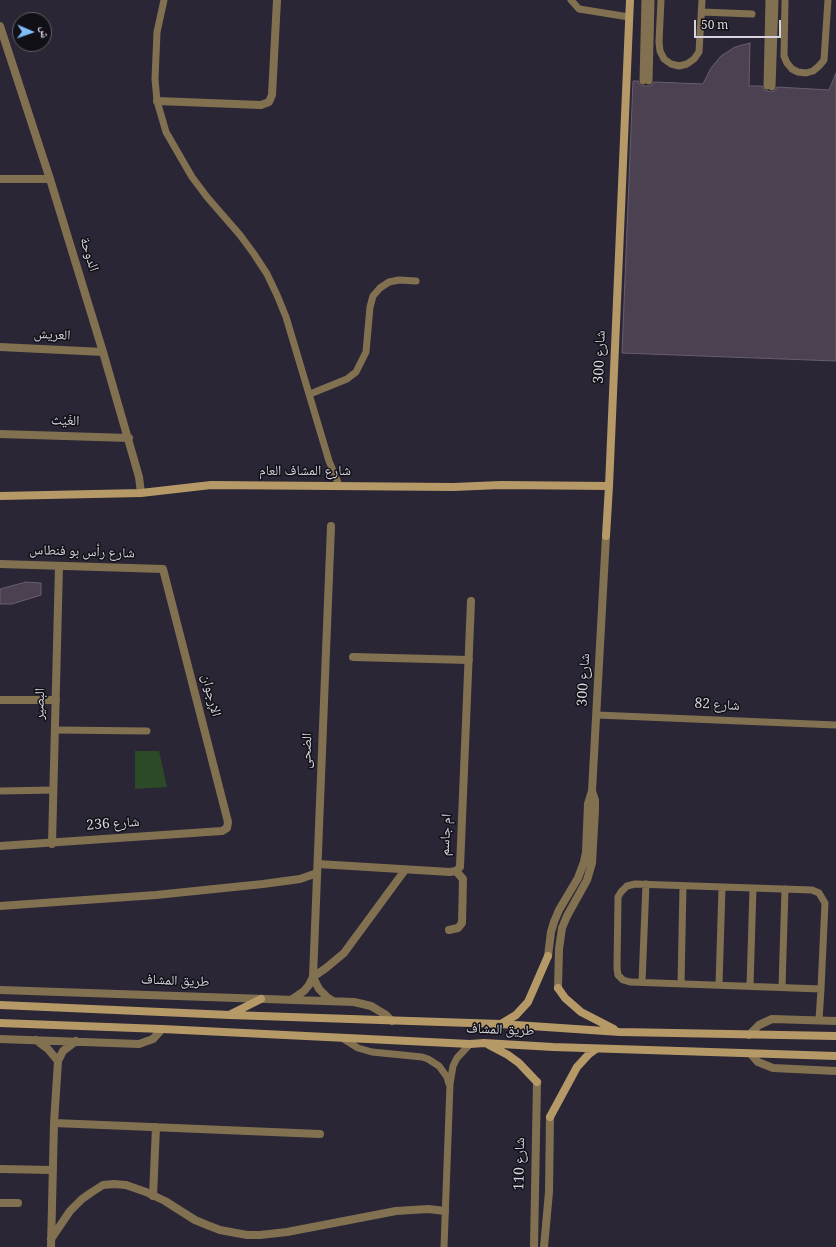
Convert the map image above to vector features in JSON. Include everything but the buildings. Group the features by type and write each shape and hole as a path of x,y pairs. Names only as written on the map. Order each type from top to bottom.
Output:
{"street":[{"path":"157,102 261,104 269,102 272,95 277,0"},
{"name":"شارع 300","path":"592,791 610,486 630,0"},
{"name":"الدوحة","path":"0,26 50,179 129,438 139,477 141,493"},
{"path":"0,179 50,179"},
{"name":"العريش","path":"0,347 103,352"},
{"name":"الغَيْث","path":"0,434 129,438"},
{"name":"شارع المشاف العام","path":"0,496 141,493 211,485 453,487 501,485 610,486"},
{"name":"الضحى","path":"313,977 331,526"},
{"name":"شارع رأس بو فنطاس","path":"0,564 163,569"},
{"name":"البصير","path":"52,844 59,566"},
{"name":"الإرجوان","path":"163,569 228,822 227,828"},
{"name":"ام جاسم","path":"318,864 450,872 456,871 460,866 471,601"},
{"path":"353,657 469,660"},
{"path":"0,700 56,700"},
{"path":"501,1024 516,1015 528,1002 548,956 551,932 554,922 559,910 578,878 584,862 586,852 588,804 592,791"},
{"path":"592,791 595,800 592,863 587,880 562,928 559,949 558,988 565,998 582,1012 602,1024 620,1032"},
{"name":"شارع 236","path":"0,846 52,844 222,831 227,828"},
{"path":"291,1000 304,991 313,977 344,953 405,870"},
{"path":"449,930 458,928 462,923 463,879 456,871"},
{"path":"0,906 156,895 300,879 318,873"},
{"path":"313,977 319,989 333,1001"},
{"name":"طريق المشاف","path":"0,990 354,1002 371,1006 386,1015 392,1021"},
{"path":"230,1015 261,999"},
{"name":"طريق المشاف","path":"0,1005 230,1015 501,1024 620,1032 836,1036"},
{"path":"749,1035 759,1025 772,1019 836,1021"},
{"name":"طريق المشاف","path":"0,1023 596,1049 836,1056"},
{"path":"0,1039 139,1044 153,1040 162,1029"},
{"path":"36,1040 58,1061"},
{"path":"51,1243 52,1170 58,1061 63,1051 76,1041"},
{"name":"شارع 110","path":"484,1043 519,1063 537,1082 534,1247"},
{"name":"شارع 110","path":"544,1247 549,1192 550,1117 577,1067 596,1049"},
{"path":"751,1054 758,1062 772,1068 836,1071"},
{"path":"54,1123 320,1134"},
{"path":"153,1196 156,1127"},
{"path":"0,1169 52,1170"},
{"path":"51,1243 70,1211 92,1192 103,1185 114,1184 126,1185 153,1196 207,1225 234,1233 247,1235 287,1232 396,1211 428,1209 446,1211"},
{"path":"0,1203 18,1203"}],"lane":[{"path":"164,0 158,32 155,79 157,102 166,132 192,177 207,198 240,235 254,254 277,295 286,317 329,461 339,486"},
{"path":"571,0 579,10 629,17"},
{"path":"645,0 646,81 651,0"},
{"path":"661,0 660,51 664,58 671,64 679,66 687,64 694,59 699,52 702,0"},
{"path":"769,0 770,87 775,0"},
{"path":"785,0 784,56 792,69 798,72 806,73 813,71 824,60 828,0"},
{"path":"702,12 752,14"},
{"path":"310,394 347,379 356,372 366,352 370,307 373,296 380,288 389,282 399,280 416,281"},
{"name":"شارع 82","path":"597,715 836,725"},
{"path":"54,730 147,731"},
{"path":"0,791 53,790"},
{"path":"819,1020 821,989 824,899 820,893 816,891 785,889 646,884 634,884 627,886 620,892 618,897 617,972 620,978 626,981 821,989"},
{"path":"642,982 646,884"},
{"path":"681,984 683,886"},
{"path":"719,985 722,887"},
{"path":"750,986 753,888"},
{"path":"782,987 785,889"},
{"path":"342,1038 358,1048 372,1052 428,1058 439,1066 450,1084"},
{"path":"444,1247 450,1084 453,1066 457,1058 470,1044"}],"green space":[{"path":"135,751 159,751 167,787 135,789"}]}
